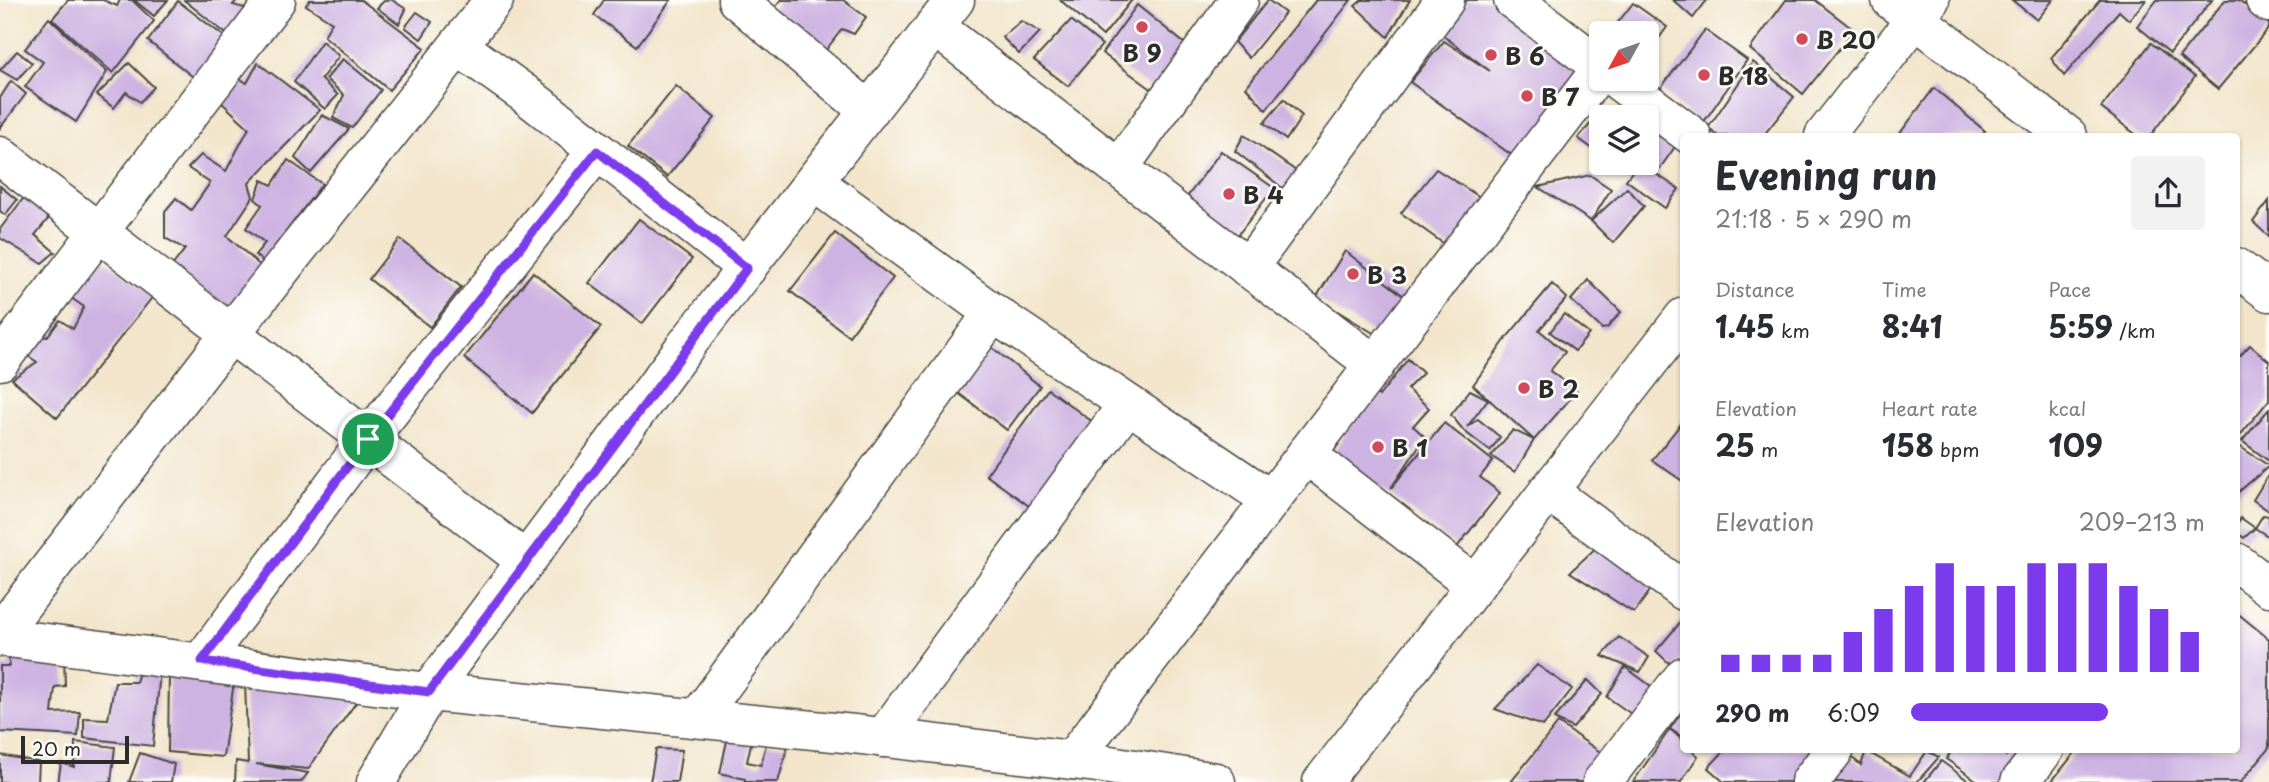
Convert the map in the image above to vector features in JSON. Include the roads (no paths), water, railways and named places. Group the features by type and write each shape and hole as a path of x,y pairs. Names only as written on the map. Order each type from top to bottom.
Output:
{"street":[{"path":"0,361 276,0"},
{"path":"494,0 231,332 0,635 429,692 883,738 1072,760 1216,782"},
{"path":"737,0 869,111"},
{"path":"1119,168 1240,0"},
{"path":"1248,268 1445,0"},
{"path":"1513,0 1589,59"},
{"path":"1826,133 1912,6 2064,133"},
{"path":"376,782 429,692 747,268 945,13 1119,168 1375,365"},
{"path":"458,46 525,94 747,268"},
{"path":"1072,760 1589,84"},
{"path":"1632,91 1688,133"},
{"path":"202,661 368,439 597,151"},
{"path":"0,156 526,561"},
{"path":"814,182 993,313 1271,500"},
{"path":"2240,270 2269,292"},
{"path":"698,719 993,313"},
{"path":"1322,782 1680,322"},
{"path":"883,738 1127,405"},
{"path":"1306,454 1475,585"},
{"path":"1548,491 1680,588"},
{"path":"2240,565 2269,587"},
{"path":"1602,782 1680,681"},
{"path":"1810,782 1832,753"},
{"path":"2020,782 2042,753"}],"place":[{"name":"B 9","path":"1142,27"},
{"name":"B 20","path":"1802,39"},
{"name":"B 6","path":"1491,55"},
{"name":"B 18","path":"1704,75"},
{"name":"B 7","path":"1527,96"},
{"name":"B 4","path":"1229,194"},
{"name":"B 3","path":"1353,274"},
{"name":"B 2","path":"1524,388"},
{"name":"B 1","path":"1378,447"}]}
